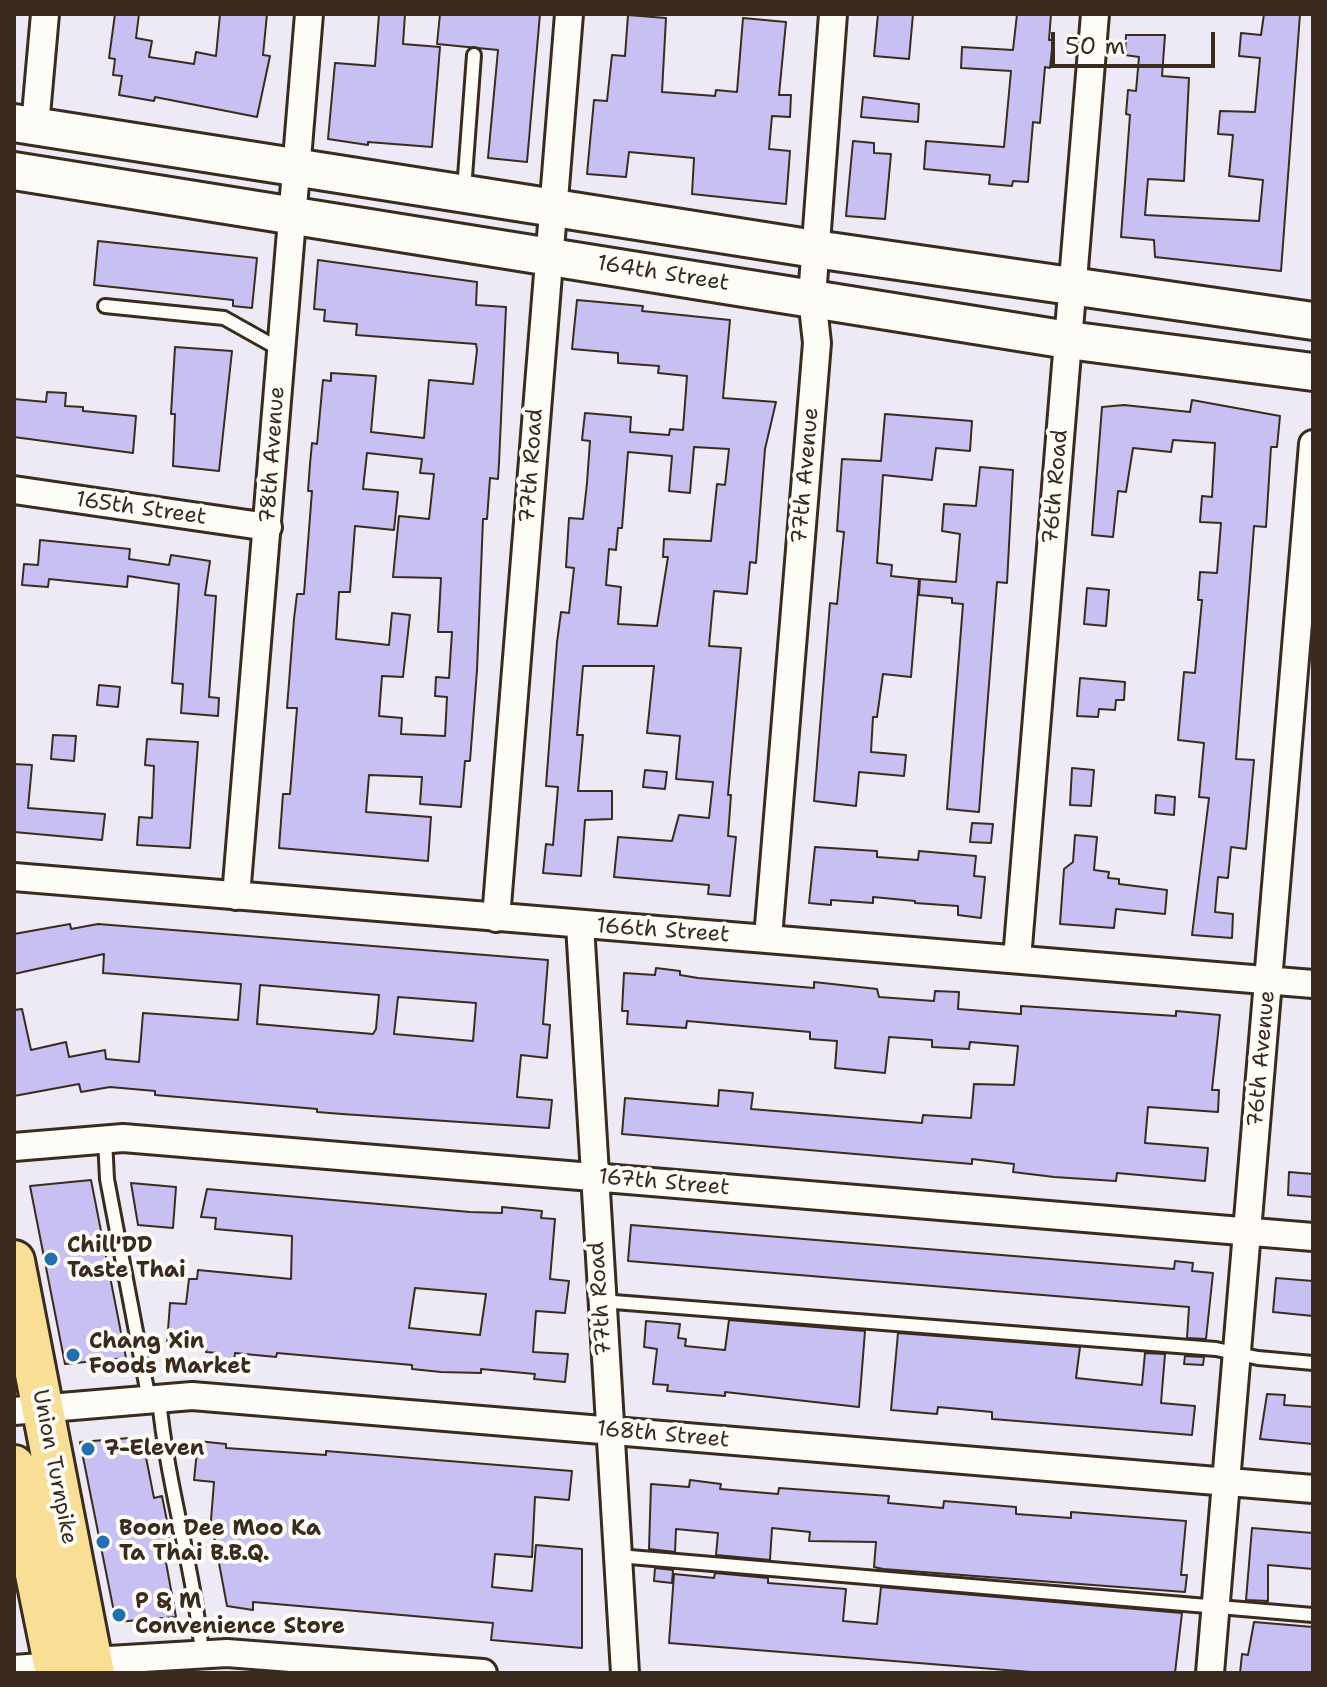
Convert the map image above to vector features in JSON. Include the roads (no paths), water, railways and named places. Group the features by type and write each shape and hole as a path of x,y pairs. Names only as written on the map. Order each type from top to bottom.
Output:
{"main road":[{"name":"Union Turnpike","path":"14,1261 28,1410 74,1668"},
{"name":"Union Turnpike","path":"14,1466 29,1563 74,1668"}],"street":[{"path":"45,14 24,124 815,249 1313,321"},
{"name":"78th Avenue","path":"236,896 309,14"},
{"name":"77th Road","path":"496,918 569,14"},
{"name":"77th Avenue","path":"768,938 817,343 812,297 833,14"},
{"name":"76th Road","path":"1017,959 1095,14"},
{"name":"164th Street","path":"14,171 1068,340 1313,372"},
{"name":"76th Avenue","path":"1210,1673 1313,444"},
{"name":"165th Street","path":"14,490 268,527"},
{"name":"166th Street","path":"14,877 1313,984"},
{"name":"77th Road","path":"580,925 625,1673"},
{"name":"167th Street","path":"14,1147 123,1138 1313,1237"},
{"name":"168th Street","path":"28,1410 192,1396 1313,1489"},
{"path":"14,1669 74,1668 202,1654 483,1673"}],"lane":[{"path":"464,193 474,55"},
{"path":"105,306 224,318 281,350"},
{"path":"105,1139 107,1179 199,1618 202,1654"},
{"path":"601,1301 1236,1350 1258,1358 1313,1363"},
{"path":"618,1556 1313,1615"}],"place":[{"name":"Chill'DD Taste Thai","path":"51,1259"},
{"name":"Chang Xin Foods Market","path":"73,1355"},
{"name":"7-Eleven","path":"88,1449"},
{"name":"Boon Dee Moo Ka Ta Thai B.B.Q.","path":"103,1542"},
{"name":"P & M Convenience Store","path":"119,1615"}]}
